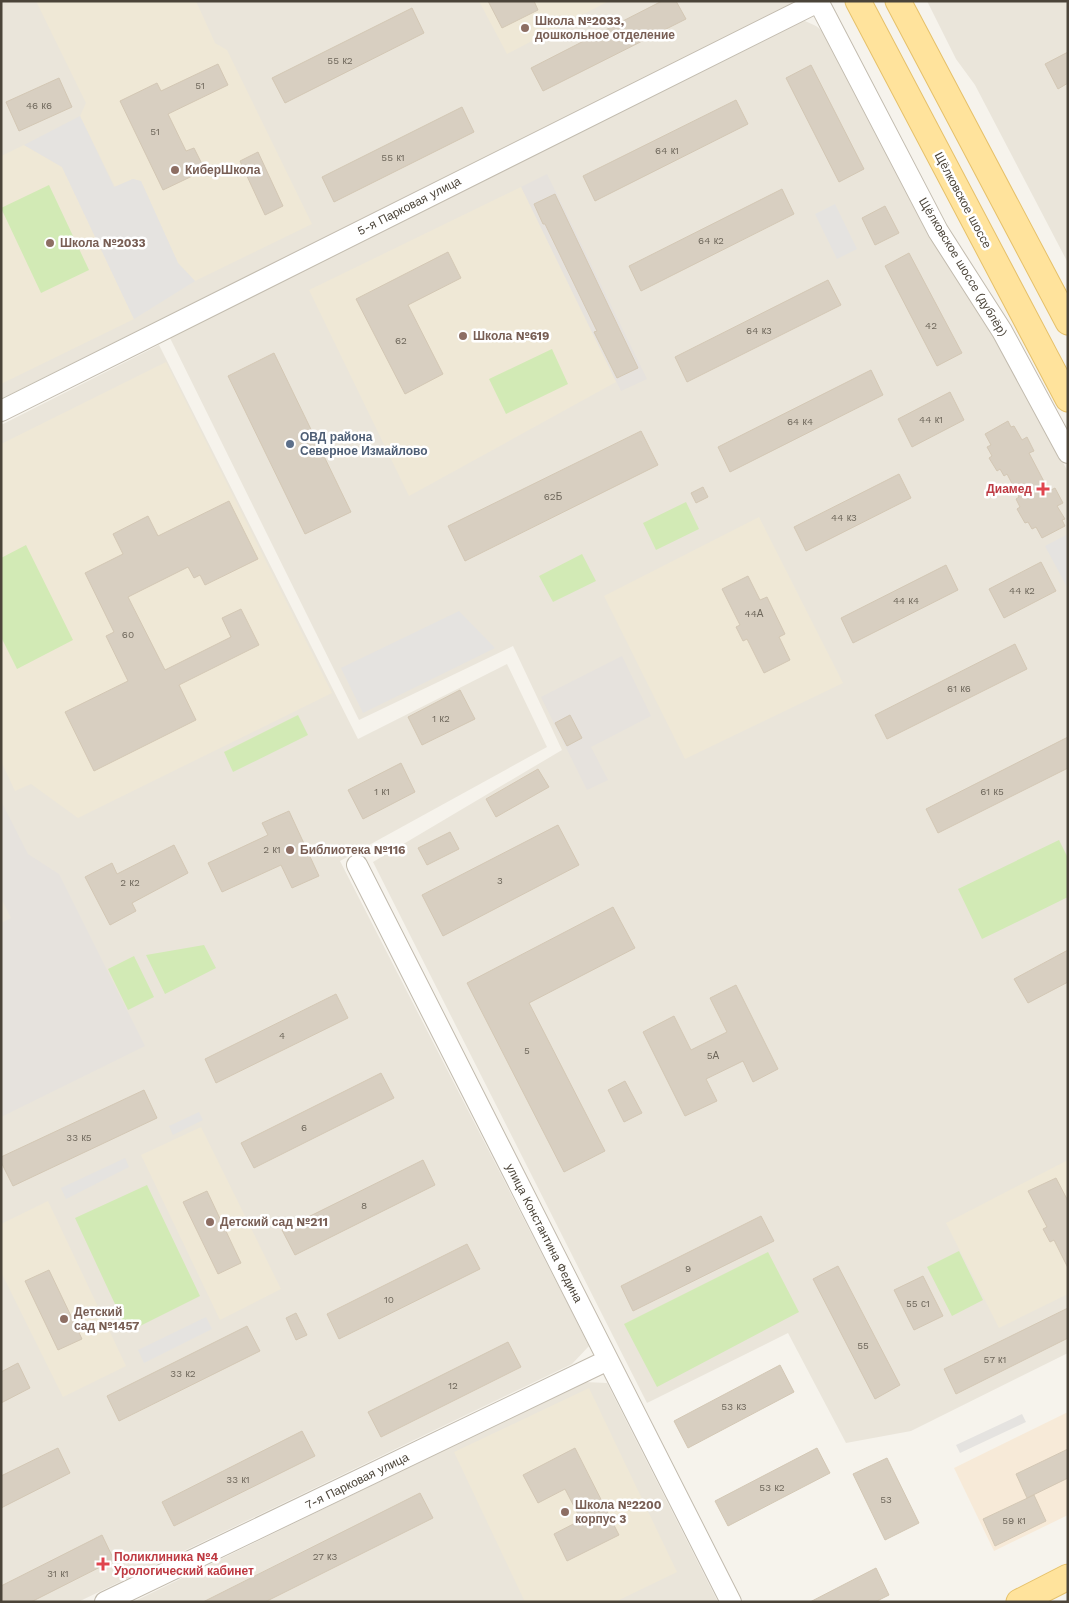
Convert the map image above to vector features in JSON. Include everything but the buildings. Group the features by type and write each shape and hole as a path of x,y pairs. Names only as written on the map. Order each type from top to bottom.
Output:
{"main road":[{"name":"Щёлковское шоссе","path":"858,1 1068,399"},
{"path":"898,1 1068,322"},
{"path":"1019,1602 1068,1578"}],"street":[{"name":"5-я Парковая улица","path":"1,411 818,1"},
{"name":"Щёлковское шоссе (дублёр)","path":"818,1 938,231 1002,331 1068,453"},
{"name":"улица Константина Федина","path":"356,865 730,1602"},
{"name":"7-я Парковая улица","path":"105,1602 608,1360"}],"shaded area":[{"path":"1,1 796,1 1,399"},
{"name":"КиберШкола","path":"36,1 196,1 215,43 227,50 312,224 195,281 178,263 141,181 133,179 115,187 80,116 86,103","holes":["257,152 283,206 266,215 240,161"]},
{"name":"Школа №2033, дошкольное отделение","path":"479,1 606,1 607,2 507,54"},
{"path":"927,1 1068,1 1068,263 975,85 956,59"},
{"path":"805,21 828,35 980,311 1016,372 1068,472 1068,1353 911,1431 846,1443 788,1333 647,1403 373,862 562,750 513,646 359,720 169,336 789,24"},
{"path":"80,116 114,187 133,179 141,181 178,263 195,281 134,319 62,167 24,145"},
{"name":"Школа №2033","path":"24,145 62,167 134,319 1,384 1,156"},
{"path":"547,174 647,379 621,391 521,187"},
{"name":"Школа №619","path":"521,187 616,382 409,496 309,290"},
{"path":"835,204 857,249 837,259 815,214"},
{"path":"159,345 358,739 507,664 547,747 340,861 589,1346 572,1364 78,1602 1,1602 1,425"},
{"path":"166,362 332,693 78,818 31,784 15,791 1,761 1,444"},
{"path":"759,517 843,683 685,759 604,596"},
{"path":"1068,534 1068,589 1045,546"},
{"path":"459,611 495,648 363,713 341,668"},
{"path":"622,656 651,716 591,747 608,780 587,790 541,697"},
{"path":"1,801 28,854 59,874 145,1046 1,1117 1,923 11,918 1,898"},
{"path":"199,1112 203,1120 173,1135 169,1126"},
{"name":"Детский сад №211","path":"201,1127 281,1289 220,1320 141,1155"},
{"path":"125,1158 129,1167 66,1199 61,1188"},
{"path":"1068,1160 1068,1294 999,1328 946,1223"},
{"name":"Детский сад №1457","path":"48,1201 126,1366 63,1397 1,1272 1,1224"},
{"path":"206,1317 212,1329 144,1363 138,1350"},
{"path":"584,1382 607,1383 718,1602 133,1602"},
{"name":"Школа №2200 корпус 3","path":"589,1388 677,1572 615,1602 525,1602 454,1452"},
{"path":"1068,1412 1068,1515 994,1551 954,1468"},
{"path":"1022,1414 1026,1422 960,1453 956,1445"}],"green space":[{"path":"49,185 89,270 41,293 1,208"},
{"path":"552,349 568,384 506,414 489,379"},
{"path":"686,502 699,529 656,550 643,523"},
{"path":"26,545 73,640 17,669 1,637 1,558"},
{"path":"582,554 596,581 553,602 539,576"},
{"path":"298,715 308,735 233,772 224,752"},
{"path":"1059,840 1068,858 1068,897 982,939 958,889"},
{"path":"204,945 216,968 165,994 146,955"},
{"path":"134,956 154,997 128,1010 108,969"},
{"path":"147,1185 200,1296 128,1332 75,1218"},
{"path":"959,1251 983,1300 952,1316 927,1267"},
{"path":"768,1252 799,1312 657,1387 624,1324"}],"place":[{"name":"Школа №2033, дошкольное отделение","path":"525,28"},
{"name":"КиберШкола","path":"175,170"},
{"name":"Школа №2033","path":"50,243"},
{"name":"Школа №619","path":"463,336"},
{"name":"ОВД района Северное Измайлово","path":"290,444"},
{"name":"Диамед","path":"1043,489"},
{"name":"Библиотека №116","path":"290,850"},
{"name":"Детский сад №211","path":"210,1222"},
{"name":"Детский сад №1457","path":"64,1319"},
{"name":"Школа №2200 корпус 3","path":"565,1512"},
{"name":"Поликлиника №4 Урологический кабинет","path":"103,1564"}]}
